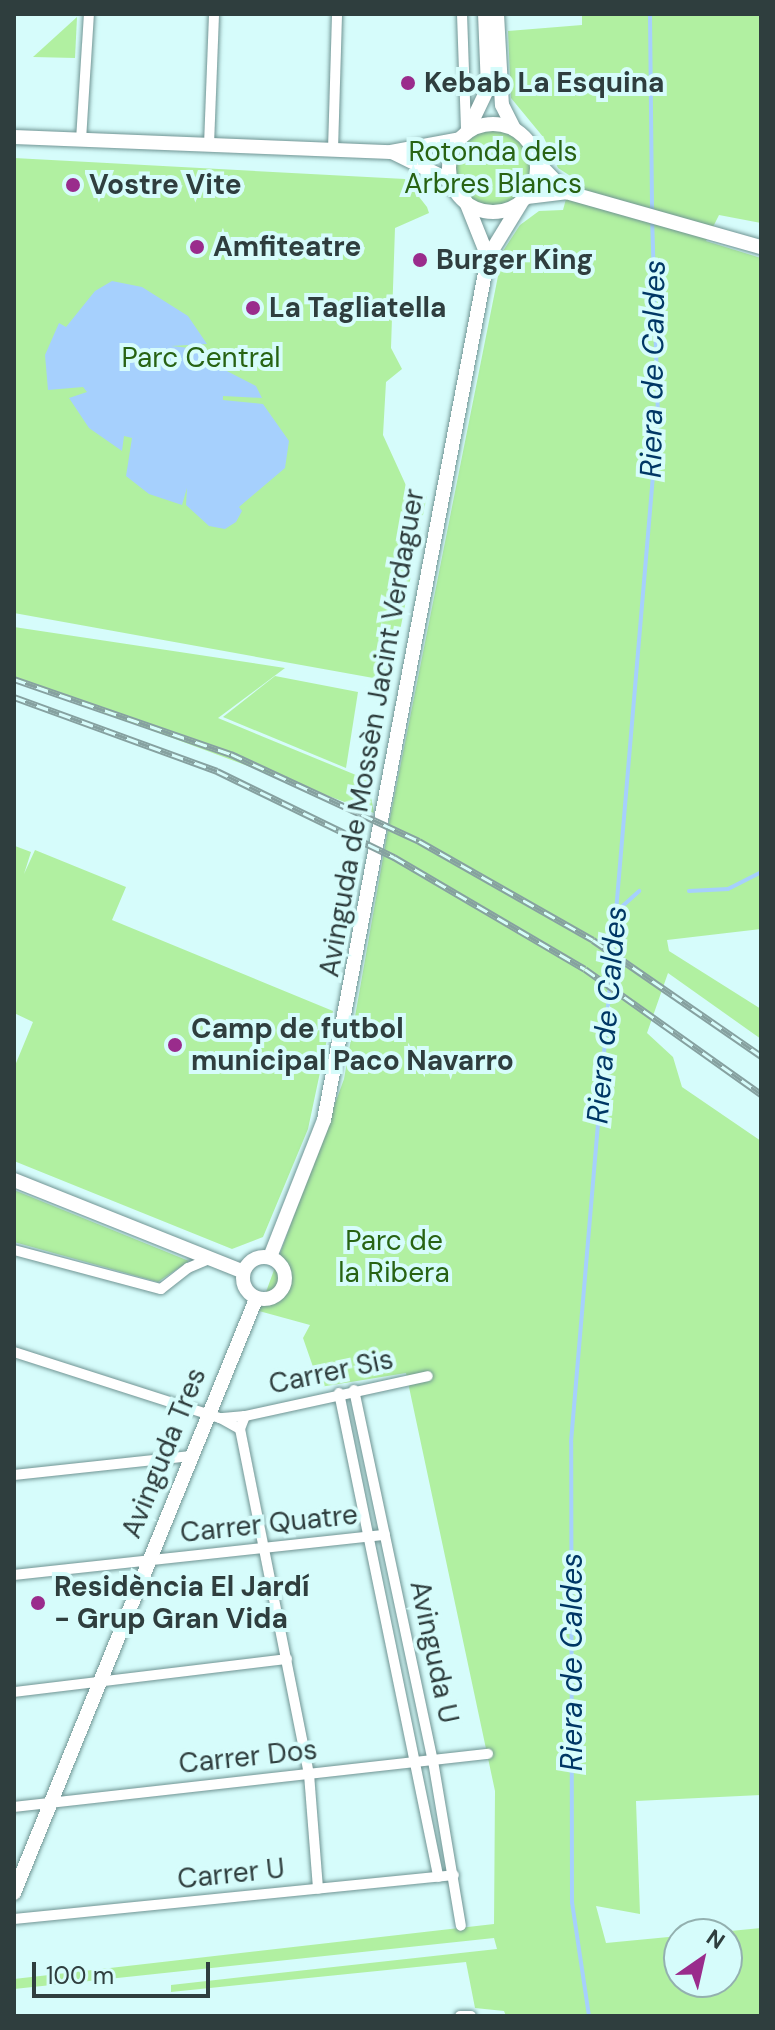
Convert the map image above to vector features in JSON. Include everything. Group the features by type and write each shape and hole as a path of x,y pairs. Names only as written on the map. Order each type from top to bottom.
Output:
{"main road":[{"path":"451,181 451,155 480,113 488,88 485,14"},
{"path":"497,14 502,105 514,129 532,146 537,162 566,192"},
{"path":"14,137 391,152 463,136 489,124 514,129"},
{"path":"391,152 451,181 465,202 488,257"},
{"path":"524,200 537,162"},
{"path":"465,202 499,212 524,200 566,192 761,247"},
{"name":"Avinguda de Mossèn Jacint Verdaguer","path":"270,1257 324,1120 339,1059 488,257 524,200"},
{"path":"14,1180 242,1271"},
{"path":"270,1257 282,1265 286,1279 281,1292 269,1300 256,1299 243,1287 242,1271 253,1258 270,1257"},
{"name":"Avinguda Tres","path":"14,1893 191,1456 214,1416 256,1299"}],"street":[{"path":"81,140 89,14"},
{"path":"209,145 214,14"},
{"path":"333,150 337,14"},
{"path":"462,14 463,136"},
{"path":"14,1250 161,1289 188,1268 211,1258"},
{"path":"14,1352 214,1416 240,1429"},
{"name":"Carrer Sis","path":"214,1416 245,1416 428,1376"},
{"name":"Avinguda U","path":"354,1390 433,1761 461,1926"},
{"name":"Avinguda U","path":"339,1393 438,1877"},
{"path":"245,1416 240,1429 309,1774 318,1889"},
{"path":"14,1475 191,1456"},
{"name":"Carrer Quatre","path":"14,1575 385,1535"},
{"path":"14,1692 287,1659"},
{"name":"Carrer Dos","path":"14,1807 488,1754"},
{"name":"Carrer U","path":"14,1919 454,1875"},
{"path":"460,2016 471,2016"}],"green space":[{"name":"Parc de la Ribera","path":"582,14 761,14 761,223 719,215 706,241 761,258 761,929 667,940 669,951 761,1009 761,1039 668,973 647,1033 673,1057 682,1087 761,1141 761,1795 636,1801 640,1914 596,1906 606,1943 663,1938 663,1998 743,1998 743,1930 761,1928 761,2016 506,2016 504,2011 475,2008 466,1962 171,1992 171,1985 497,1949 494,1938 14,1989 14,1979 494,1924 495,1791 406,1373 320,1387 303,1338 310,1325 259,1311 344,1079 390,818 503,251 520,225 539,211 563,210 572,177 558,168 544,138 511,98 508,31 582,25"},
{"path":"77,17 75,58 33,57"},
{"name":"Rotonda dels Arbres Blancs","path":"493,124 510,128 524,137 533,151 537,168 533,185 524,199 510,208 493,212 476,208 462,199 453,185 449,168 453,151 462,137 476,128"},
{"name":"Parc Central","path":"14,158 405,179 427,207 429,213 395,228 391,348 402,369 386,382 383,435 409,492 427,495 390,681 14,613"},
{"path":"14,627 285,668 218,718 368,780 374,813 14,679"},
{"path":"275,676 358,692 346,768 223,717"},
{"name":"Camp de futbol municipal Paco Navarro","path":"15,846 31,852 24,874 35,850 126,887 112,920 333,1011 308,1129 263,1237 232,1249 14,1161 14,1068 33,1022 14,1013"},
{"path":"14,1190 189,1261 158,1282 14,1242"}],"water":[{"path":"112,281 142,287 188,316 207,344 171,346 208,350 221,368 256,386 262,398 223,396 223,400 263,404 289,441 285,468 239,507 242,511 236,522 225,529 209,526 186,505 187,488 182,505 149,494 126,476 132,438 124,436 122,451 89,428 69,398 87,392 83,387 48,390 45,355 59,323 66,327 95,291"}],"waterway":[{"name":"Riera de Caldes","path":"650,14 652,212"},
{"name":"Riera de Caldes","path":"589,2016 572,1902 571,1442 658,417 652,220"},
{"path":"689,891 728,889 761,872"},
{"path":"617,911 639,891"}],"railway":[{"path":"14,679 231,754 419,841 593,940 761,1056"},
{"path":"14,697 217,771 394,857 585,969 761,1094"}],"place":[{"name":"Kebab La Esquina","path":"408,83"},
{"name":"Vostre Vite","path":"73,185"},
{"name":"Amfiteatre","path":"197,247"},
{"name":"Burger King","path":"420,260"},
{"name":"La Tagliatella","path":"253,308"},
{"name":"Camp de futbol municipal Paco Navarro","path":"175,1045"},
{"name":"Residència El Jardí - Grup Gran Vida","path":"38,1603"}]}
